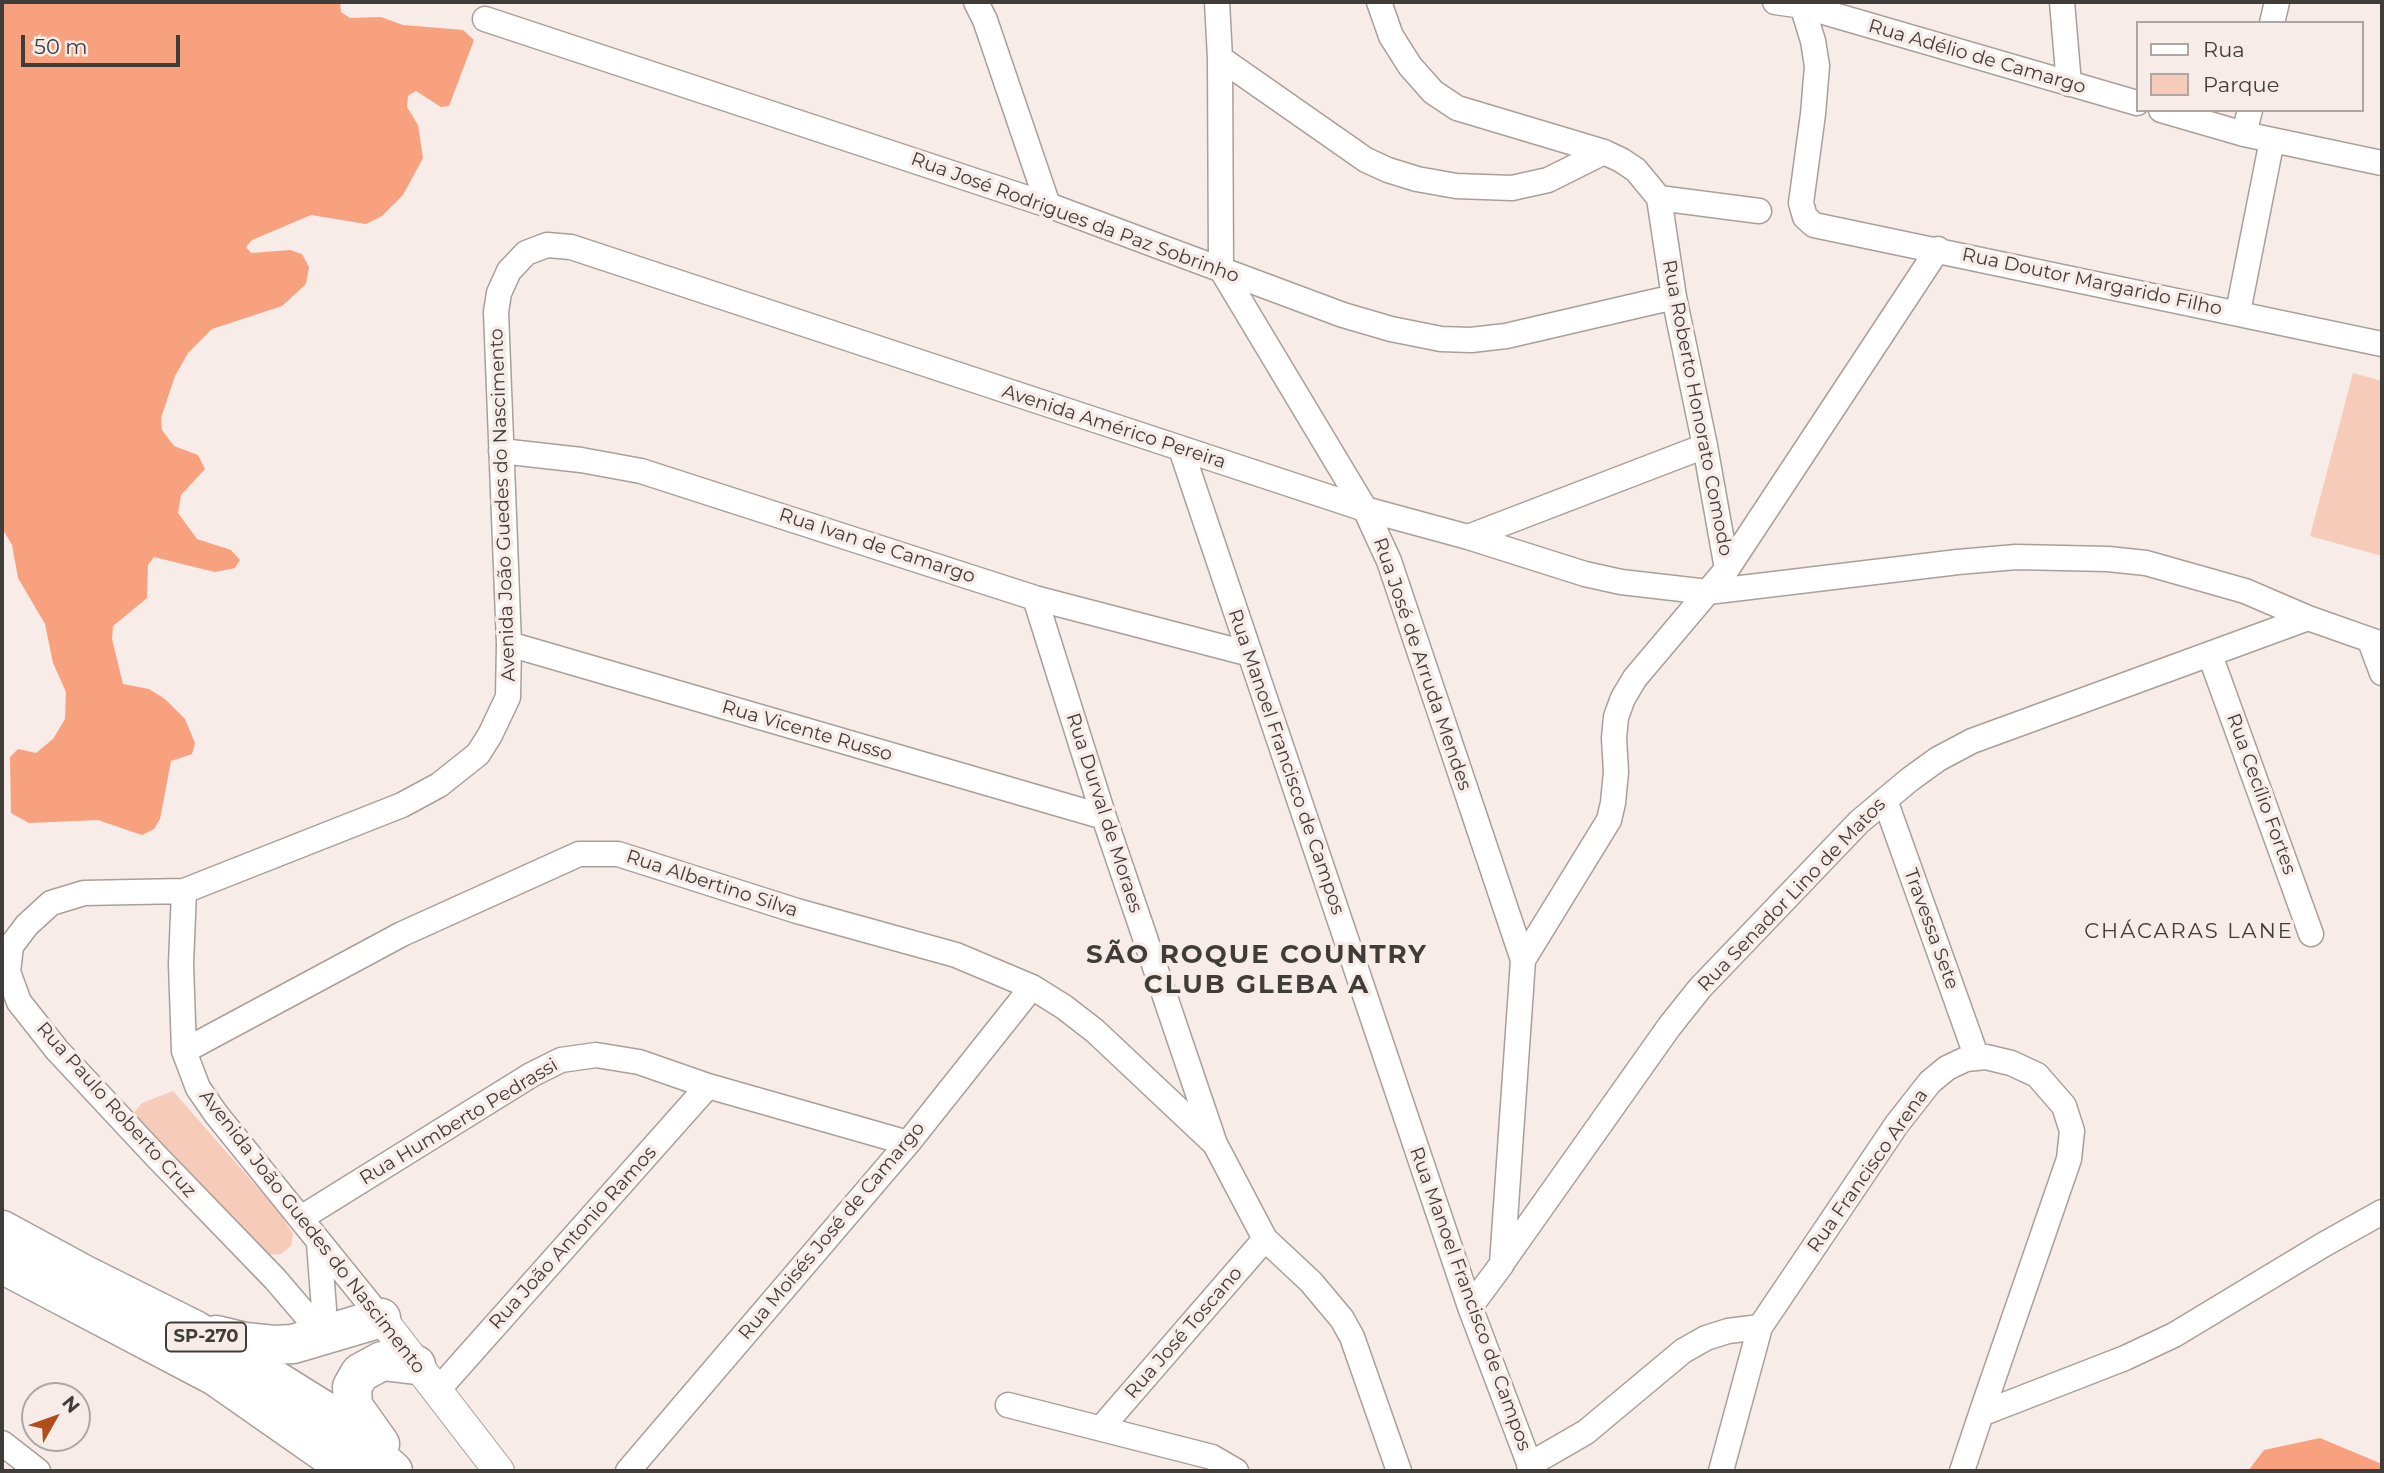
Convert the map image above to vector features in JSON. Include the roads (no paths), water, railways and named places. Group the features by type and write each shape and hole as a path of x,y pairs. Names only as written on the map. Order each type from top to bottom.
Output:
{"highway":[{"name":"SP-270","path":"2,1230 195,1330 328,1413 393,1471"},
{"name":"SP-270","path":"2,1264 215,1376 351,1471"},
{"path":"195,1330 245,1342 293,1344 381,1318"},
{"path":"399,1471 353,1406 352,1387 360,1373 382,1361 426,1378"}],"street":[{"path":"976,2 985,20 1048,205"},
{"path":"1217,2 1220,58 1221,269"},
{"path":"1379,2 1391,36 1410,66 1433,92 1457,108 1604,152 1636,170 1659,198 1759,211"},
{"name":"Rua Adélio de Camargo","path":"1775,2 1802,4 2136,103"},
{"path":"2063,2 2069,84"},
{"path":"2272,21 2277,2"},
{"name":"Rua Doutor Margarido Filho","path":"1802,4 1817,66 1814,114 1801,203 1805,217 1814,225 2382,344"},
{"name":"Rua José Rodrigues da Paz Sobrinho","path":"485,19 1048,205 1343,315 1391,329 1441,339 1471,340 1506,336 1674,297"},
{"path":"1220,58 1366,160 1417,179 1456,186 1512,188 1548,180 1604,152"},
{"path":"2175,112 2247,122 2272,140 2382,163"},
{"path":"2238,313 2272,140"},
{"name":"Rua Roberto Honorato Comodo","path":"1522,960 1609,820 1616,772 1616,717 1623,698 1635,678 1727,569 1674,297 1659,198"},
{"name":"Avenida Américo Pereira","path":"526,253 547,245 571,247 1365,509 1468,537 1585,574 1621,582 1709,592 2016,557 2108,559 2147,563 2245,591 2376,643"},
{"path":"1727,569 1938,249"},
{"name":"Avenida João Guedes do Nascimento","path":"499,1471 198,1088 184,1051 181,964 184,891 402,805 439,785 478,754 496,722 508,697 509,644 496,312 499,293 509,271 526,253"},
{"name":"Rua José de Arruda Mendes","path":"1221,269 1365,509 1389,561 1522,960 1502,1264"},
{"path":"1468,537 1705,446"},
{"name":"Rua Manoel Francisco de Campos","path":"1181,449 1470,1307 1531,1468"},
{"name":"Rua Ivan de Camargo","path":"501,451 582,460 654,475 1035,598 1250,654"},
{"name":"Rua Durval de Moraes","path":"1035,598 1104,817 1215,1144 1265,1239 1311,1282 1342,1319 1352,1337 1399,1471"},
{"name":"Rua Senador Lino de Matos","path":"1502,1264 1661,1038 1700,988 1859,822 1885,800 1938,759 1972,741 2308,618"},
{"path":"2376,643 2382,673"},
{"name":"Rua Vicente Russo","path":"509,644 1104,817"},
{"name":"Rua Cecílio Fortes","path":"2210,654 2311,934"},
{"name":"Travessa Sete","path":"1885,800 1977,1058"},
{"name":"Rua Albertino Silva","path":"184,1051 402,934 579,854 618,854 797,911 957,955 1032,986 1095,1031 1215,1144"},
{"name":"Rua Paulo Roberto Cruz","path":"184,891 84,893 51,903 7,940 8,972 19,1002 66,1059 275,1279 322,1334"},
{"name":"Rua Moisés José de Camargo","path":"628,1471 908,1143 1032,986"},
{"name":"Rua Humberto Pedrassi","path":"301,1219 561,1059 596,1055 639,1062 708,1086 908,1143"},
{"name":"Rua Francisco Arena","path":"1721,1471 1760,1326 1897,1124 1930,1082 1947,1068 1966,1059 1986,1057 2011,1063 2036,1074 2064,1106 2072,1131 2069,1159 1962,1471"},
{"name":"Rua João Antonio Ramos","path":"426,1378 708,1086"},
{"path":"1981,1414 2124,1358 2174,1335 2382,1212"},
{"name":"Rua José Toscano","path":"1102,1427 1265,1239"},
{"path":"319,1243 324,1308 322,1334"},
{"path":"1470,1307 1502,1264"},
{"path":"1531,1468 1586,1432 1683,1351 1706,1338 1760,1326"},
{"path":"1008,1405 1212,1457 1236,1471"},
{"path":"2,1443 38,1471"}],"district":[{"name":"CHÁCARAS LANE","path":"2189,932"},
{"name":"SÃO ROQUE COUNTRY CLUB GLEBA A","path":"1257,970"}]}
